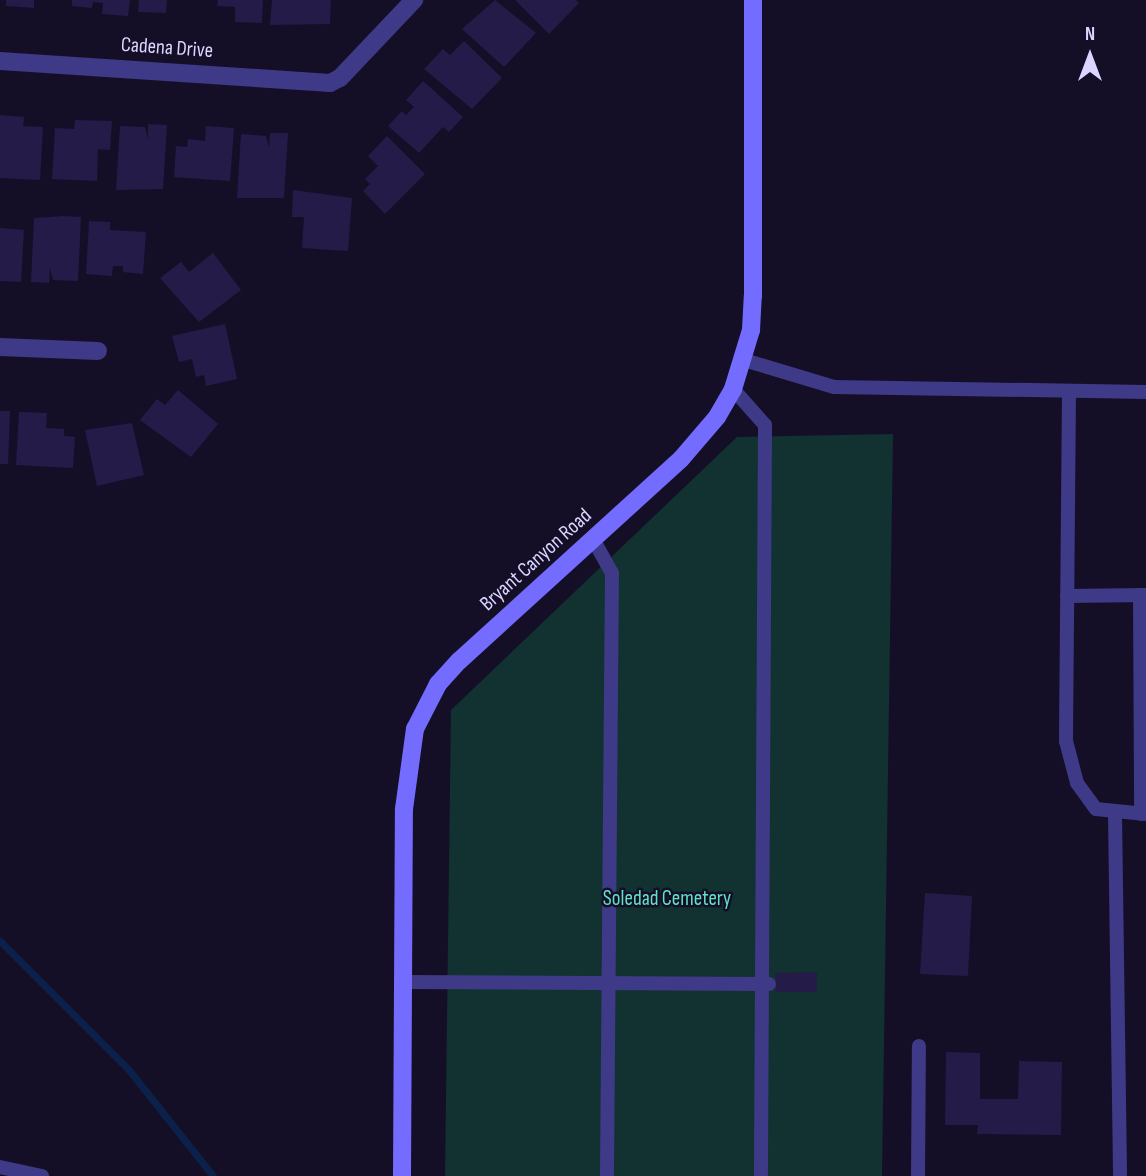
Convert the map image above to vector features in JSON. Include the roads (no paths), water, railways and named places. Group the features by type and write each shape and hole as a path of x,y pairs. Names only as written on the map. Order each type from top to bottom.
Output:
{"street":[{"name":"Cadena Drive","path":"0,61 330,83 347,71 414,0"},
{"name":"Bryant Canyon Road","path":"402,1176 406,777 424,708 459,661 681,459 717,417 733,389 744,360 753,296 753,0"},
{"path":"0,347 98,351"}],"lane":[{"path":"744,360 834,387 1146,392"},
{"path":"733,389 765,425 766,984 761,1176"},
{"path":"1067,596 1143,595 1144,814 1115,814 1096,808 1083,797 1069,760 1067,596 1069,392"},
{"path":"593,539 612,573 607,1176"},
{"path":"1115,814 1120,1176"},
{"path":"403,982 766,984"},
{"path":"918,1176 919,1046"},
{"path":"0,1167 42,1176"}],"waterway":[{"path":"0,941 129,1070 213,1176"}],"park label":[{"name":"Soledad Cemetery","path":"667,899"}]}
